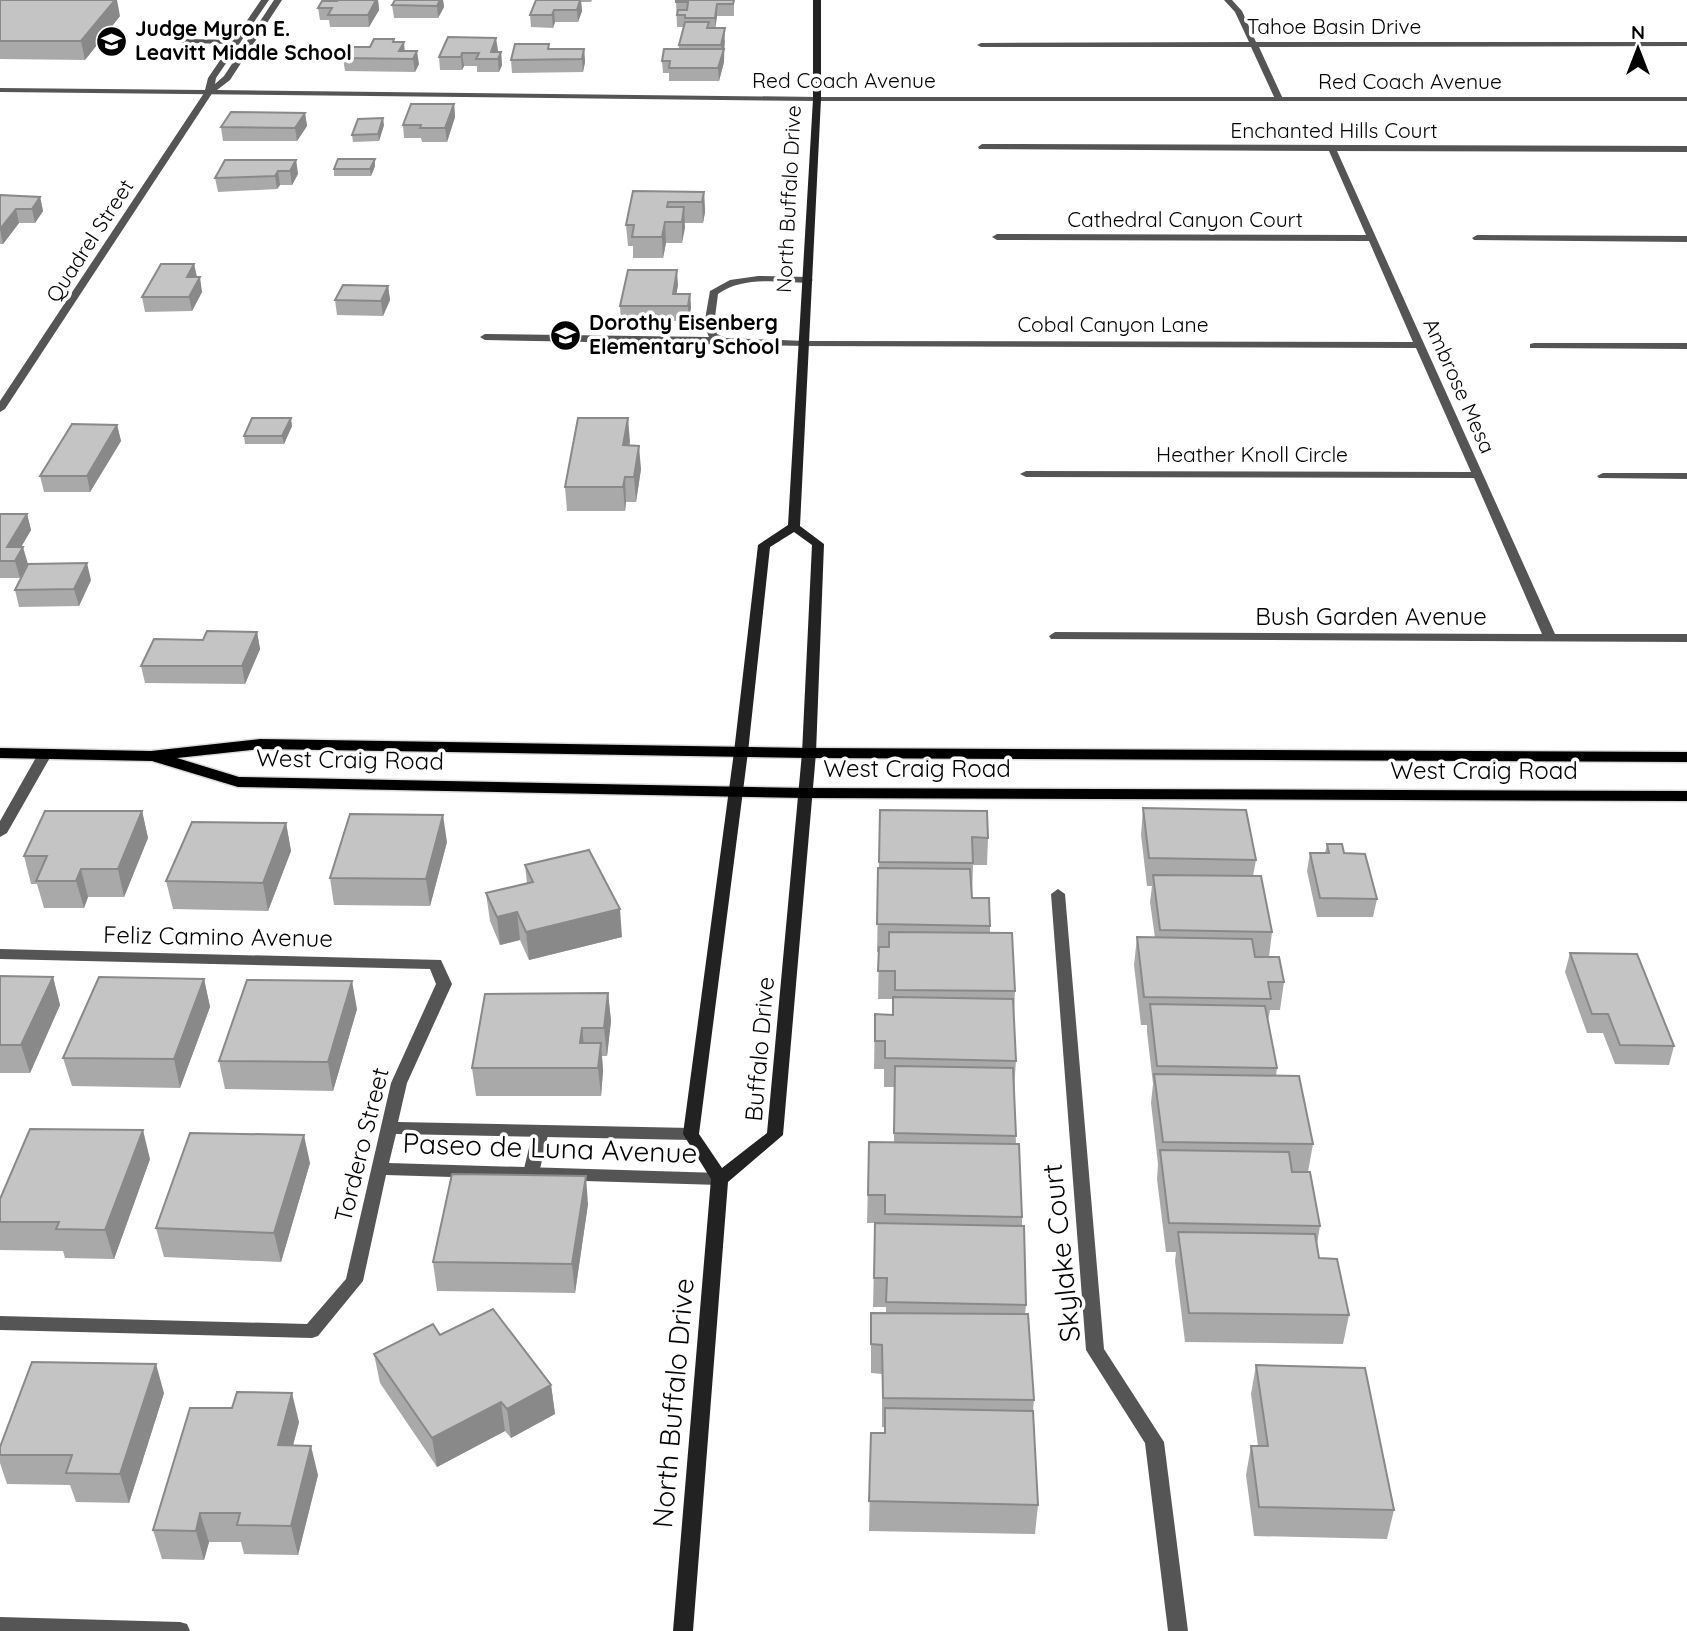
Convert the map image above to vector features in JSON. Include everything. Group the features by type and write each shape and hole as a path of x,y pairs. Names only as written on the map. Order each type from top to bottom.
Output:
{"main road":[{"name":"North Buffalo Drive","path":"794,527 817,99 817,0"},
{"path":"720,1179 691,1134 741,752 764,545 794,527 818,544 809,753"},
{"name":"West Craig Road","path":"0,753 151,756 260,744 809,753 1687,757"},
{"name":"Buffalo Drive","path":"720,1179 775,1135 809,753"},
{"name":"West Craig Road","path":"151,756 238,782 805,793 1687,796"},
{"name":"North Buffalo Drive","path":"683,1631 720,1179"}],"street":[{"name":"Quadrel Street","path":"209,92 212,78 265,0"},
{"name":"Quadrel Street","path":"0,409 209,92 227,78 278,0"},
{"path":"1228,0 1238,11 1279,99"},
{"path":"185,41 251,42"},
{"name":"Tahoe Basin Drive","path":"981,44 1687,44"},
{"name":"Red Coach Avenue","path":"0,90 817,99 1687,99"},
{"name":"Enchanted Hills Court","path":"982,147 1687,149"},
{"name":"Ambrose Mesa","path":"1332,148 1551,639"},
{"name":"Cathedral Canyon Court","path":"997,237 1372,238"},
{"path":"1477,238 1687,239"},
{"path":"721,340 713,336 709,325 713,293 718,288 743,281 808,280"},
{"name":"Cobal Canyon Lane","path":"485,337 721,340 805,344 1420,345"},
{"path":"1534,346 1687,346"},
{"name":"Heather Knoll Circle","path":"1026,474 1478,475"},
{"path":"1603,475 1687,476"},
{"name":"Bush Garden Avenue","path":"1055,636 1687,638"},
{"path":"0,833 45,754"},
{"name":"Skylake Court","path":"1058,894 1095,1350 1154,1442 1178,1631"},
{"name":"Feliz Camino Avenue","path":"0,954 436,964"},
{"name":"Tordero Street","path":"0,1323 312,1331 354,1281 399,1083 444,984 436,964"},
{"name":"Paseo de Luna Avenue","path":"389,1128 691,1134"},
{"path":"531,1173 541,1131"},
{"name":"Paseo de Luna Avenue","path":"379,1169 720,1179"},
{"path":"0,1626 180,1631"}],"building":[{"path":"0,0 115,0 81,41 0,41"},
{"path":"376,0 368,15 328,15 332,8 318,8 322,1"},
{"path":"395,0 440,0 437,6 392,5"},
{"path":"536,0 580,0 577,10 554,10 552,15 530,15"},
{"path":"676,0 734,0 733,4 717,4 715,18 685,18 685,15 677,15 678,10 687,10 688,2"},
{"path":"685,22 709,22 707,28 725,28 721,45 679,45"},
{"path":"448,37 496,38 491,52 501,52 498,59 476,59 479,53 462,53 461,57 439,57"},
{"path":"374,39 394,39 393,42 404,42 399,51 417,51 413,59 343,58 349,47 370,47"},
{"path":"515,44 549,44 548,49 584,49 582,59 511,60"},
{"path":"664,49 724,49 718,68 669,68 670,61 662,61"},
{"path":"411,104 454,104 445,128 420,128 421,125 403,125"},
{"path":"231,112 305,113 295,128 221,127"},
{"path":"383,118 378,134 352,135 358,119"},
{"path":"338,159 375,159 370,169 334,169"},
{"path":"225,160 296,160 290,171 278,171 275,176 215,178"},
{"path":"633,191 704,192 702,202 668,202 667,207 684,207 682,222 665,222 662,237 632,237 634,225 626,225"},
{"path":"0,195 40,197 32,209 16,209 0,229"},
{"path":"161,264 194,264 187,277 200,277 189,297 142,297"},
{"path":"628,270 677,270 673,294 690,294 688,306 620,306"},
{"path":"343,285 388,286 381,301 335,300"},
{"path":"252,418 291,418 282,436 244,436"},
{"path":"578,418 628,418 623,445 639,446 634,477 625,477 623,487 565,487"},
{"path":"72,424 117,425 87,476 40,476"},
{"path":"0,514 27,514 7,547 23,547 15,561 0,561"},
{"path":"87,563 74,589 15,590 28,564"},
{"path":"207,631 257,632 242,666 141,666 154,639 203,640"},
{"path":"1143,808 1246,810 1256,860 1149,858"},
{"path":"880,810 987,811 988,838 972,837 973,863 879,862"},
{"path":"45,811 142,811 118,869 81,869 76,881 36,881 47,856 24,856"},
{"path":"350,814 443,815 426,879 330,878"},
{"path":"192,822 286,823 263,883 166,881"},
{"path":"1327,844 1342,844 1344,853 1365,854 1377,899 1320,898 1310,853 1329,853"},
{"path":"589,850 620,909 526,932 517,912 497,917 486,893 533,882 525,865"},
{"path":"878,868 970,869 972,898 989,898 990,926 877,924"},
{"path":"1153,875 1261,876 1272,932 1160,930"},
{"path":"889,932 1012,933 1015,991 895,990 895,971 878,971 879,947 889,947"},
{"path":"1137,937 1252,939 1255,957 1279,957 1284,982 1268,982 1271,999 1144,997"},
{"path":"1570,953 1637,954 1674,1046 1620,1045 1608,1014 1592,1014"},
{"path":"0,976 53,977 21,1045 0,1045"},
{"path":"99,977 204,979 174,1059 63,1058"},
{"path":"247,980 352,981 328,1062 219,1061"},
{"path":"608,993 604,1028 582,1028 580,1043 601,1043 598,1068 472,1068 485,994"},
{"path":"893,997 1013,999 1016,1061 885,1058 885,1041 875,1041 875,1014 893,1015"},
{"path":"1150,1004 1265,1006 1277,1068 1157,1066"},
{"path":"895,1066 1013,1068 1016,1136 894,1133"},
{"path":"1154,1074 1299,1076 1313,1144 1163,1142"},
{"path":"30,1129 143,1130 105,1230 56,1229 59,1222 0,1222 0,1199"},
{"path":"190,1133 304,1135 274,1233 156,1228"},
{"path":"869,1142 1019,1144 1022,1217 885,1214 885,1195 868,1195"},
{"path":"1160,1150 1289,1152 1292,1172 1310,1172 1320,1226 1169,1223"},
{"path":"452,1174 586,1176 572,1264 433,1262"},
{"path":"875,1223 1024,1226 1026,1305 886,1302 887,1278 874,1278"},
{"path":"1178,1232 1315,1234 1319,1258 1337,1259 1349,1315 1189,1313"},
{"path":"493,1309 551,1385 507,1409 501,1402 432,1438 374,1354 433,1324 440,1335"},
{"path":"871,1313 1028,1314 1034,1400 883,1398 882,1345 871,1344"},
{"path":"32,1362 156,1364 120,1474 66,1473 72,1455 0,1455 0,1447"},
{"path":"1256,1365 1365,1368 1394,1510 1259,1507 1251,1446 1268,1446"},
{"path":"237,1392 292,1393 278,1445 311,1446 291,1526 237,1525 240,1513 200,1513 196,1531 153,1530 190,1408 232,1408"},
{"path":"885,1408 1033,1411 1038,1505 869,1501 871,1433 885,1433"}],"place":[{"name":"Judge Myron E. Leavitt Middle School","path":"112,41"},
{"name":"Dorothy Eisenberg Elementary School","path":"566,335"}]}
